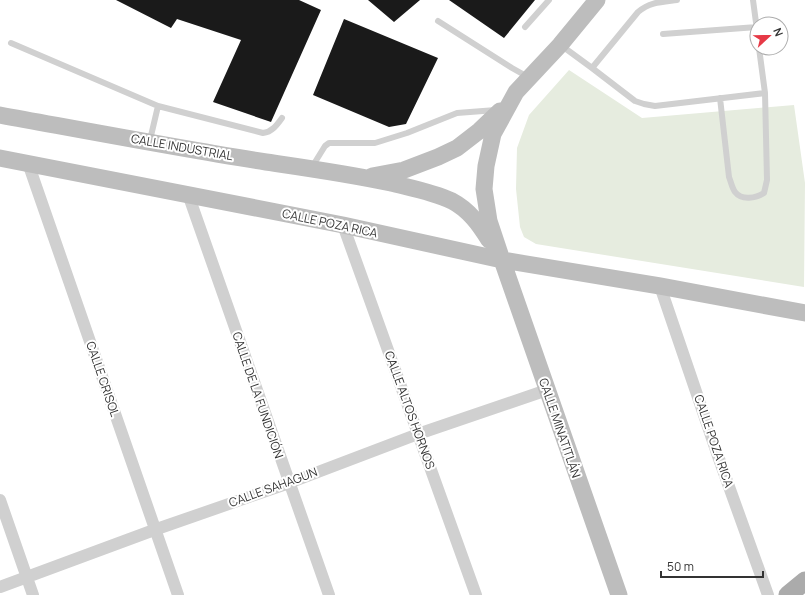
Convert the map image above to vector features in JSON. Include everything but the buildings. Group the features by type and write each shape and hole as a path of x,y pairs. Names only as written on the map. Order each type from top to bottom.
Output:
{"main road":[{"path":"364,177 404,170 457,148 479,131 502,109 529,77 560,45 597,0"},
{"path":"502,260 489,222 484,189 486,166 493,134 516,92"},
{"name":"CALLE INDUSTRIAL","path":"0,115 150,142 364,177"},
{"name":"CALLE POZA RICA","path":"0,158 343,225 502,260 660,286 805,313"},
{"path":"364,177 430,192 452,201 469,212 480,224 502,260"},
{"name":"CALLE MINATITLÁN","path":"502,260 619,595"},
{"path":"788,595 805,581"}],"street":[{"name":"CALLE CRISOL","path":"28,164 154,530 178,595"},
{"name":"CALLE DE LA FUNDICIÓN","path":"188,194 329,595"},
{"name":"CALLE ALTOS HORNOS","path":"343,225 476,595"},
{"name":"CALLE POZA RICA","path":"660,286 763,593"},
{"name":"CALLE SAHAGUN","path":"0,587 418,434 547,390"},
{"path":"0,500 33,595"}],"lane":[{"path":"525,27 549,0"},
{"path":"592,68 638,12 645,6 677,0"},
{"path":"753,0 755,16"},
{"path":"438,21 512,68 529,77"},
{"path":"663,34 749,28"},
{"path":"11,43 158,106 263,133 268,133 275,128 282,118"},
{"path":"560,45 635,100 644,104 655,106 765,93"},
{"path":"720,98 729,177 732,186 735,192 741,196 758,197 764,193 767,180 765,93 760,56"},
{"path":"150,142 158,106"},
{"path":"310,169 325,146 329,143 375,143 407,133 457,113 502,109"}],"shaded area":[{"path":"569,70 642,118 794,105 805,183 804,287 536,244 524,237 520,227 516,189 517,148 529,115"}]}
